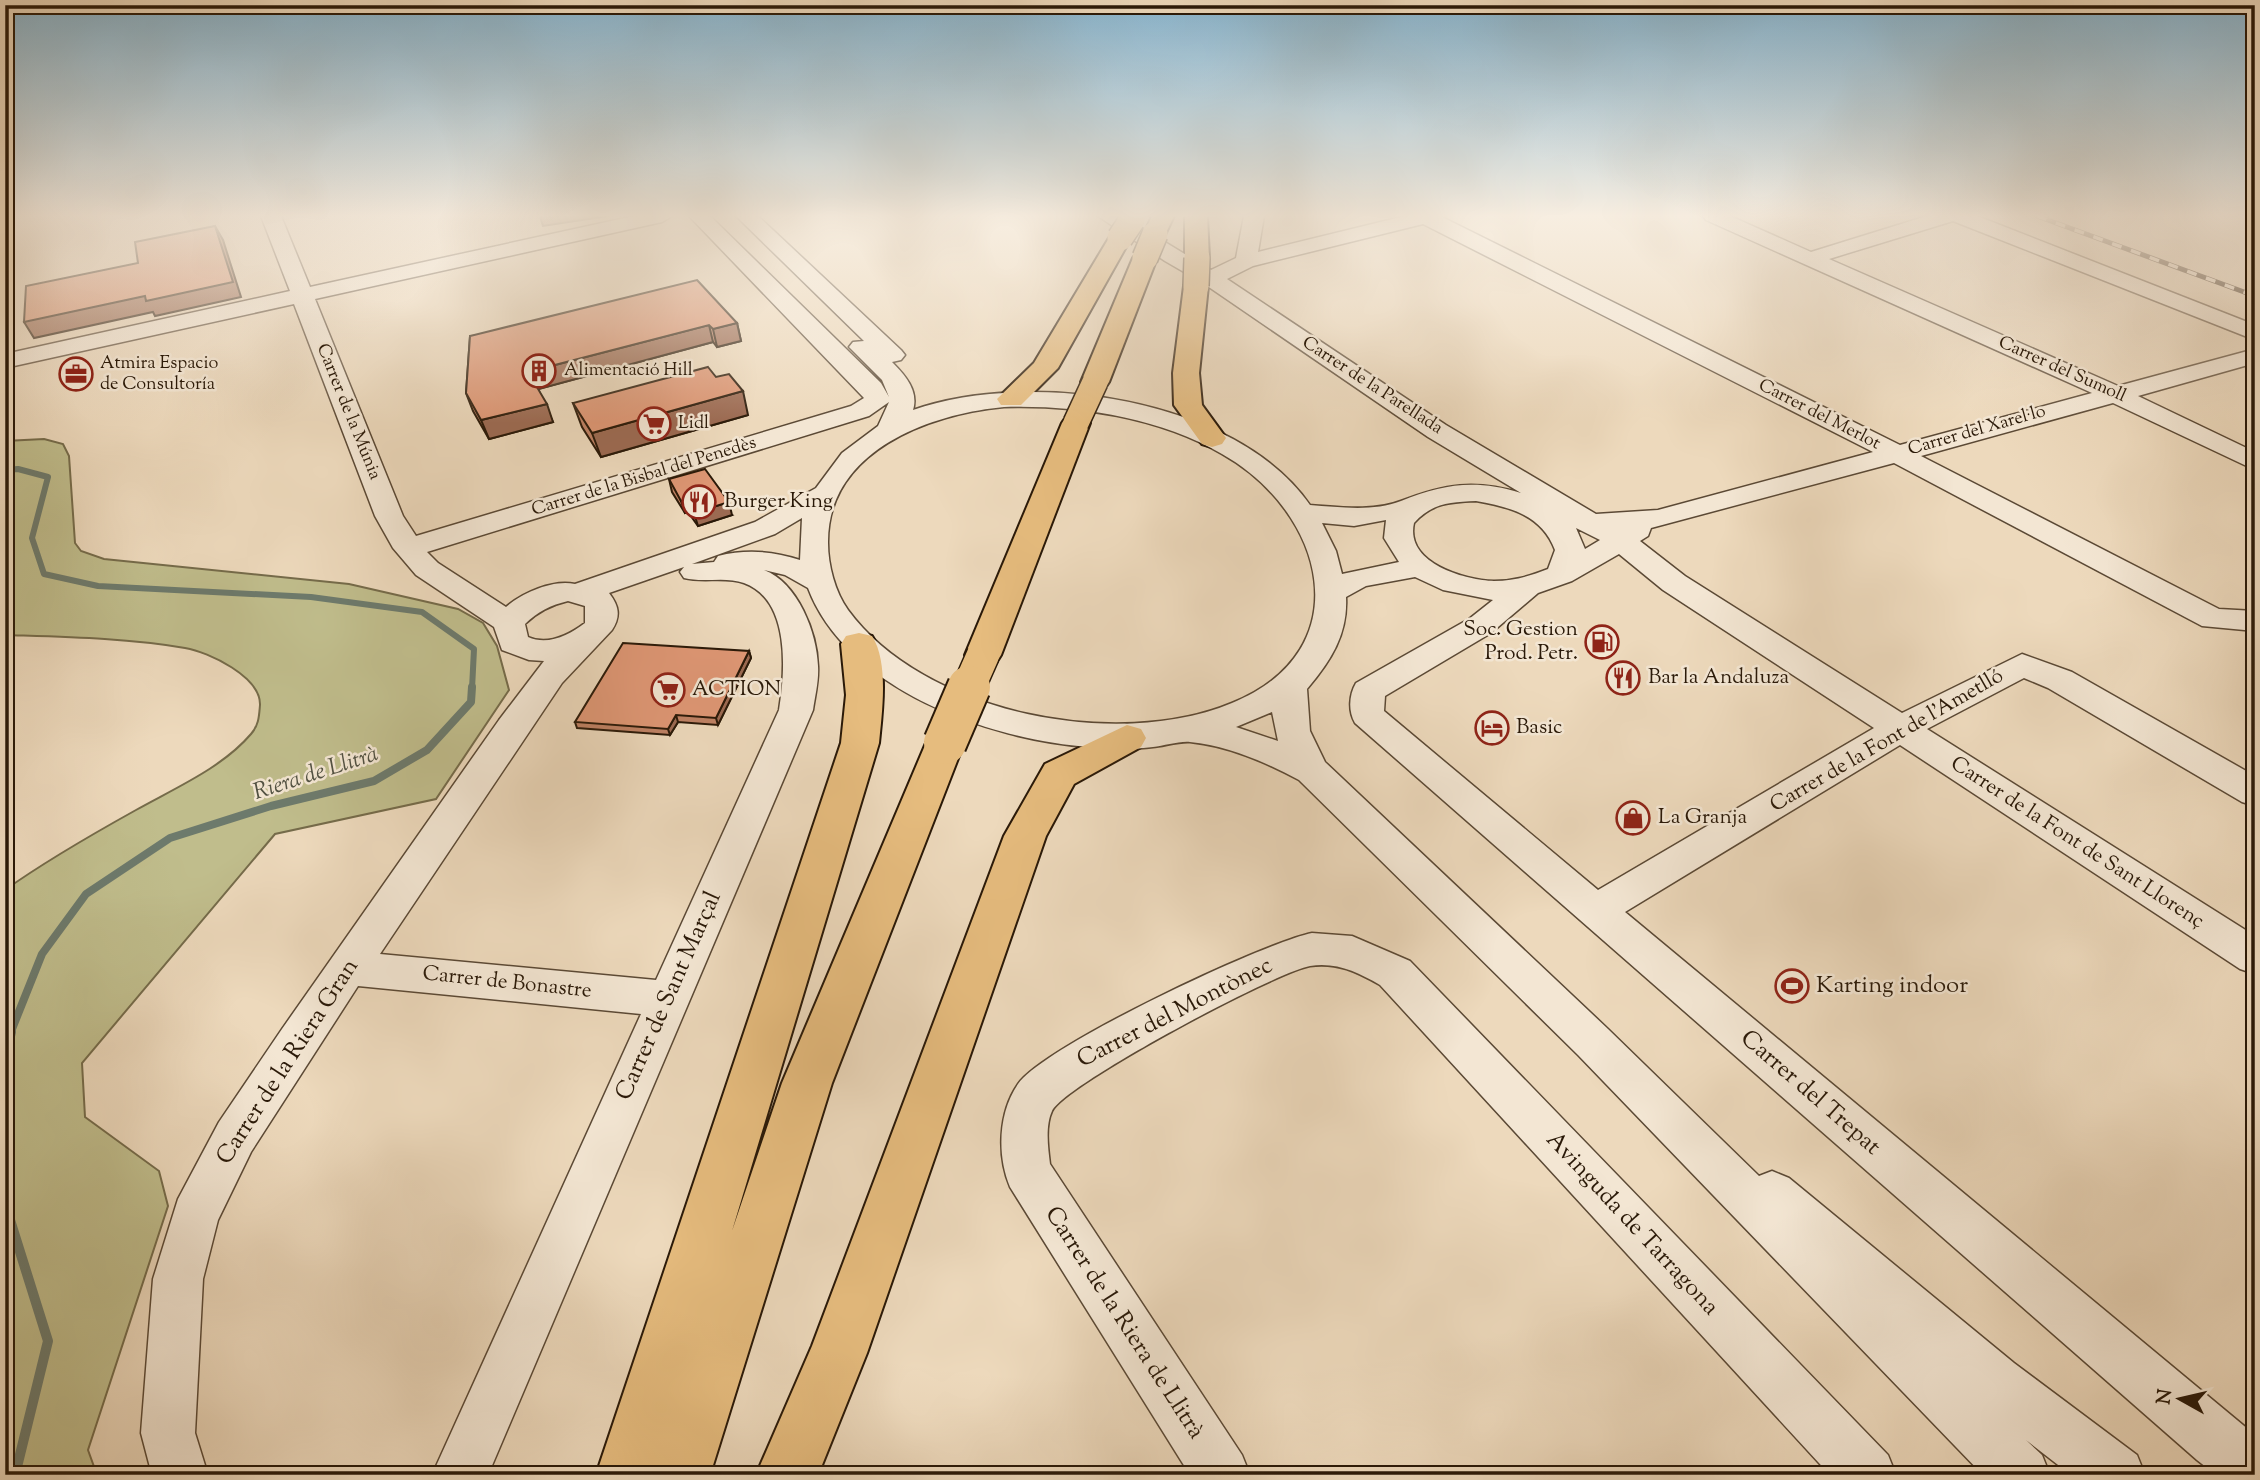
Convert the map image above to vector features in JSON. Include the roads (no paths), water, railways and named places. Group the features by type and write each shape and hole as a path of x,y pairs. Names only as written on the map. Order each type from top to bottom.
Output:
{"highway":[{"path":"1011,399 1045,368 1090,285"},
{"path":"679,1475 807,1083 1134,285"},
{"path":"1199,285 1186,373 1188,405 1212,438"},
{"path":"627,1475 860,743 864,695 859,644"},
{"path":"787,1475 838,1353 1025,836 1059,775 1127,738"}],"street":[{"name":"Carrer de la Múnia","path":"298,285 389,516 408,548 427,569 456,586 514,635"},
{"path":"5,361 347,285"},
{"path":"768,285 872,388 964,403"},
{"path":"792,285 897,393"},
{"path":"820,285 901,363 897,393 899,418 853,458 824,494 814,517 812,533 818,581 841,623 859,644 918,688 963,705 1049,728 1127,738 1184,730 1245,712 1290,687 1307,669 1325,641 1332,615 1333,591 1317,539 1303,513 1280,486 1254,464 1212,438 1163,420 1123,410 1090,404 1011,399 964,403 888,430"},
{"name":"Carrer de la Parellada","path":"1218,285 1437,431 1478,452 1620,540 1674,583 1900,729"},
{"name":"Carrer del Merlot","path":"1563,285 1897,454 2213,619 2255,621"},
{"name":"Carrer del Sumoll","path":"1872,285 2113,393 2255,462"},
{"path":"2134,285 2255,333"},
{"name":"Carrer del Xarel·lo","path":"1660,519 2255,356"},
{"name":"Carrer de la Bisbal del Penedès","path":"408,548 860,411 897,393"},
{"path":"1437,431 1456,455 1457,472 1449,493"},
{"name":"Carrer de la Parellada","path":"1536,490 1546,501 1552,518 1565,531 1572,547 1569,570 1595,562 1628,566 1674,583"},
{"path":"1303,513 1354,517 1410,508 1427,499 1449,493 1475,492 1528,504 1552,518 1592,523 1660,519"},
{"name":"Carrer de la Múnia","path":"456,586 515,600 580,593 765,528 824,494"},
{"path":"1410,508 1400,521 1398,536 1405,552 1448,591 1454,607 1453,629 1442,649"},
{"path":"1333,591 1357,579 1428,572 1479,590 1525,590 1545,584 1660,519"},
{"name":"Carrer de la Riera Gran","path":"180,1475 168,1433 178,1279 195,1216 235,1137 511,728 550,675 592,630 621,602 638,592 722,563 758,559 779,561 818,581"},
{"name":"Carrer de Sant Marçal","path":"460,1475 796,710 802,665 793,628 779,599 764,582 720,570 695,572"},
{"path":"1442,649 1480,626 1525,590"},
{"path":"540,599 518,611 514,635 542,651 592,630 604,608 598,599 580,593"},
{"name":"Carrer de la Riera Gran","path":"511,728 522,699 524,671 514,635"},
{"name":"Carrer del Trepat","path":"1442,649 1368,691 1367,715 2216,1441 2255,1469"},
{"name":"Carrer de la Font de l'Ametlló","path":"1597,910 1900,729 2022,665 2060,680 2255,793"},
{"path":"1290,687 1288,711 1293,741 1312,771 1593,1042 2022,1475"},
{"name":"Carrer de la Font de Sant Llorenç","path":"1900,729 2255,957"},
{"path":"1184,730 1230,737 1271,749 1312,771"},
{"name":"Carrer del Montònec","path":"1027,1171 1023,1148 1025,1127 1035,1096 1066,1069 1279,958 1308,947 1337,948 1372,959 1395,973"},
{"name":"Carrer de Bonastre","path":"348,968 667,999"},
{"name":"Avinguda de Tarragona","path":"1395,973 1868,1475"},
{"path":"1593,1042 1995,1382 2117,1475"},
{"name":"Carrer de la Riera de Llitrà","path":"1027,1171 1222,1475"}],"waterway":[{"name":"Riera de Llitrà","path":"5,470 18,469 48,477 32,538 44,574 98,586 311,597 422,612 474,649 472,689"},
{"name":"Riera de Llitrà","path":"10,1034 42,954 86,894 170,838 271,806 374,781 427,750 471,702 472,687"},
{"name":"Riera de Llitrà","path":"5,1058 11,1032"},
{"name":"Riera de Llitrà","path":"5,1204 48,1341 15,1475"}],"railway":[{"path":"2225,285 2255,296"}],"place":[{"name":"Alimentació Hill","path":"539,371"},
{"name":"Atmira Espacio de Consultoría","path":"76,374"},
{"name":"Lidl","path":"654,424"},
{"name":"Burger King","path":"699,502"},
{"name":"Soc. Gestion Prod. Petr.","path":"1602,642"},
{"name":"Bar la Andaluza","path":"1623,678"},
{"name":"ACTION","path":"668,690"},
{"name":"Basic","path":"1492,728"},
{"name":"La Granja","path":"1633,818"},
{"name":"Karting indoor","path":"1792,986"}]}
